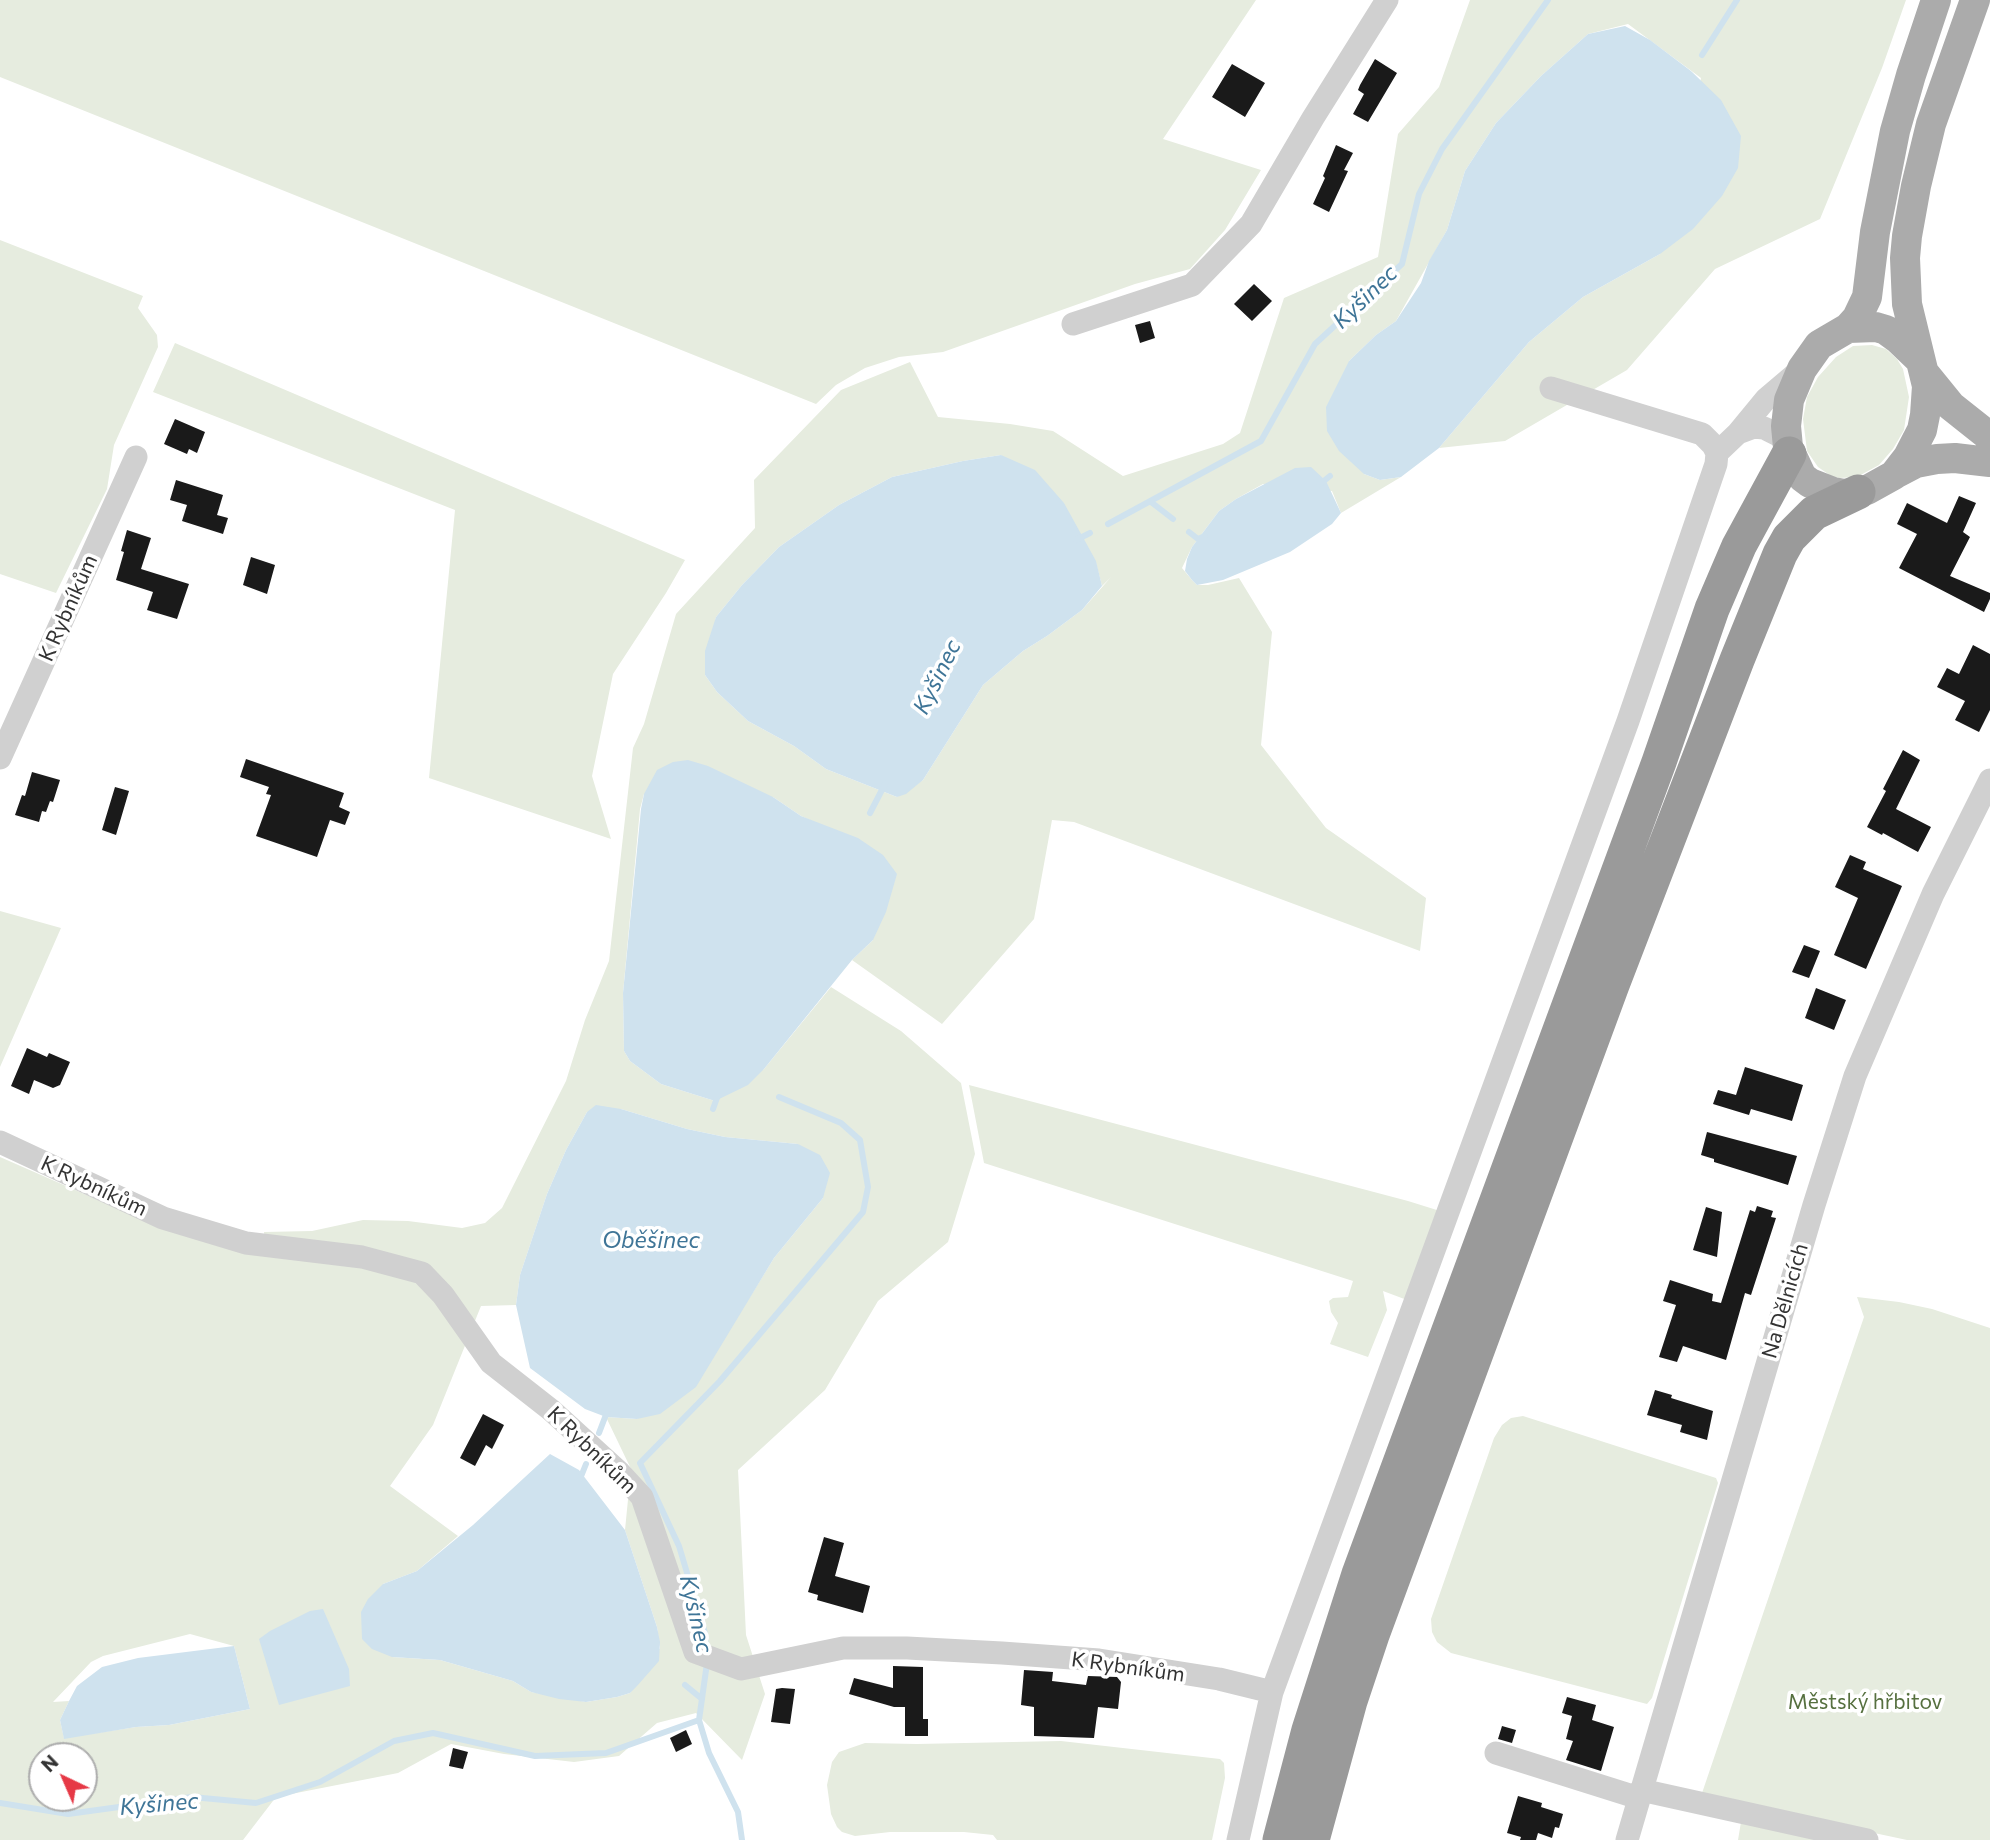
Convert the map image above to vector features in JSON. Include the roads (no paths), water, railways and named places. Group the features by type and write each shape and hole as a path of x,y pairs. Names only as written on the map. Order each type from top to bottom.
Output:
{"highway":[{"path":"1280,1840 1309,1730 1359,1574 1654,775 1712,609 1739,546 1789,451"},
{"path":"1312,1840 1350,1701 1377,1622 1612,985 1737,660 1789,538 1814,513 1858,492"}],"main road":[{"path":"1848,328 1862,311 1867,298 1880,205 1895,131 1936,0"},
{"path":"1894,475 1908,457 1922,430 1927,401 1907,304 1905,258 1910,214 1931,124 1975,0"},
{"path":"1990,437 1951,406 1903,342 1886,330 1863,326 1848,328 1832,335 1819,345 1802,369 1789,400 1786,426 1789,451 1802,477 1833,492 1858,492 1880,484 1916,463 1955,458 1990,462"}],"street":[{"path":"1073,324 1192,285 1251,224 1387,0"},
{"path":"1717,453 1738,433 1766,399 1802,369"},
{"path":"1238,1840 1272,1692 1628,721 1716,464 1717,453 1702,434 1551,388"},
{"path":"1738,433 1754,427 1764,428 1780,436 1789,451"},
{"name":"K Rybníkům","path":"0,758 136,457"},
{"name":"Na Dělnicích","path":"1627,1840 1810,1219 1855,1076 1933,894 1990,780"},
{"name":"K Rybníkům","path":"0,1142 163,1218 246,1243 362,1257 422,1273 443,1296 491,1363 551,1410 619,1472 642,1497 696,1652 741,1669 843,1648 934,1649 1099,1661 1219,1679 1272,1692"},
{"path":"1496,1753 1640,1794 1867,1840"}],"water":[{"path":"1625,26 1650,40 1691,71 1721,100 1741,136 1738,168 1722,196 1693,229 1660,254 1583,297 1529,342 1439,448 1401,477 1380,480 1364,474 1339,451 1327,431 1326,407 1349,361 1376,335 1396,321 1421,283 1429,261 1447,230 1465,171 1496,123 1541,76 1588,34"},
{"path":"1001,455 1035,470 1064,503 1096,561 1102,586 1082,610 1023,651 983,685 923,780 906,794 897,797 826,769 794,746 748,721 717,692 705,675 705,651 716,617 779,547 839,505 892,477"},
{"path":"1311,467 1326,481 1341,513 1332,524 1290,552 1223,580 1197,585 1192,580 1185,571 1187,559 1192,547 1219,511 1295,468"},
{"path":"688,760 708,766 773,797 801,816 858,838 883,855 897,874 886,912 873,940 852,960 764,1069 748,1085 715,1101 661,1084 630,1061 624,1051 623,993 644,794 657,770 673,762"},
{"name":"Oběšinec","path":"596,1105 621,1109 687,1129 725,1137 798,1144 820,1155 830,1173 823,1198 774,1258 696,1387 660,1414 637,1419 606,1417 585,1409 530,1368 516,1305 520,1275 547,1194 566,1150 587,1112"},
{"path":"550,1454 579,1470 625,1530 660,1642 659,1661 637,1686 630,1693 617,1697 586,1702 559,1699 531,1692 513,1681 440,1660 392,1657 372,1649 362,1639 361,1612 368,1599 383,1584 417,1571 473,1525"},
{"path":"323,1609 349,1669 350,1686 279,1705 259,1639 310,1611"},
{"path":"234,1646 250,1709 169,1725 136,1727 64,1739 60,1720 69,1701 77,1686 102,1667 138,1658"}],"waterway":[{"name":"Kyšinec","path":"1108,524 1261,441 1315,344 1402,264 1419,194 1442,149 1548,0"},
{"path":"1702,55 1737,0"},
{"path":"1320,484 1330,476"},
{"path":"1151,502 1173,519"},
{"path":"1189,532 1198,539 1205,536"},
{"name":"Kyšinec","path":"1076,540 1090,533"},
{"name":"Kyšinec","path":"870,813 885,784"},
{"path":"713,1109 718,1095"},
{"name":"Kyšinec","path":"706,1652 705,1633 679,1546 640,1463 720,1381 863,1212 868,1187 860,1140 841,1123 779,1097"},
{"path":"599,1433 607,1412"},
{"path":"580,1479 586,1464"},
{"name":"Kyšinec","path":"0,1803 68,1814 192,1797 256,1803 320,1782 394,1741 433,1733 535,1756 606,1753 699,1720 707,1663"},
{"path":"685,1685 702,1699"},
{"path":"699,1720 709,1753 738,1812 742,1840"}],"park label":[{"name":"Městský hřbitov","path":"1865,1702"}]}
